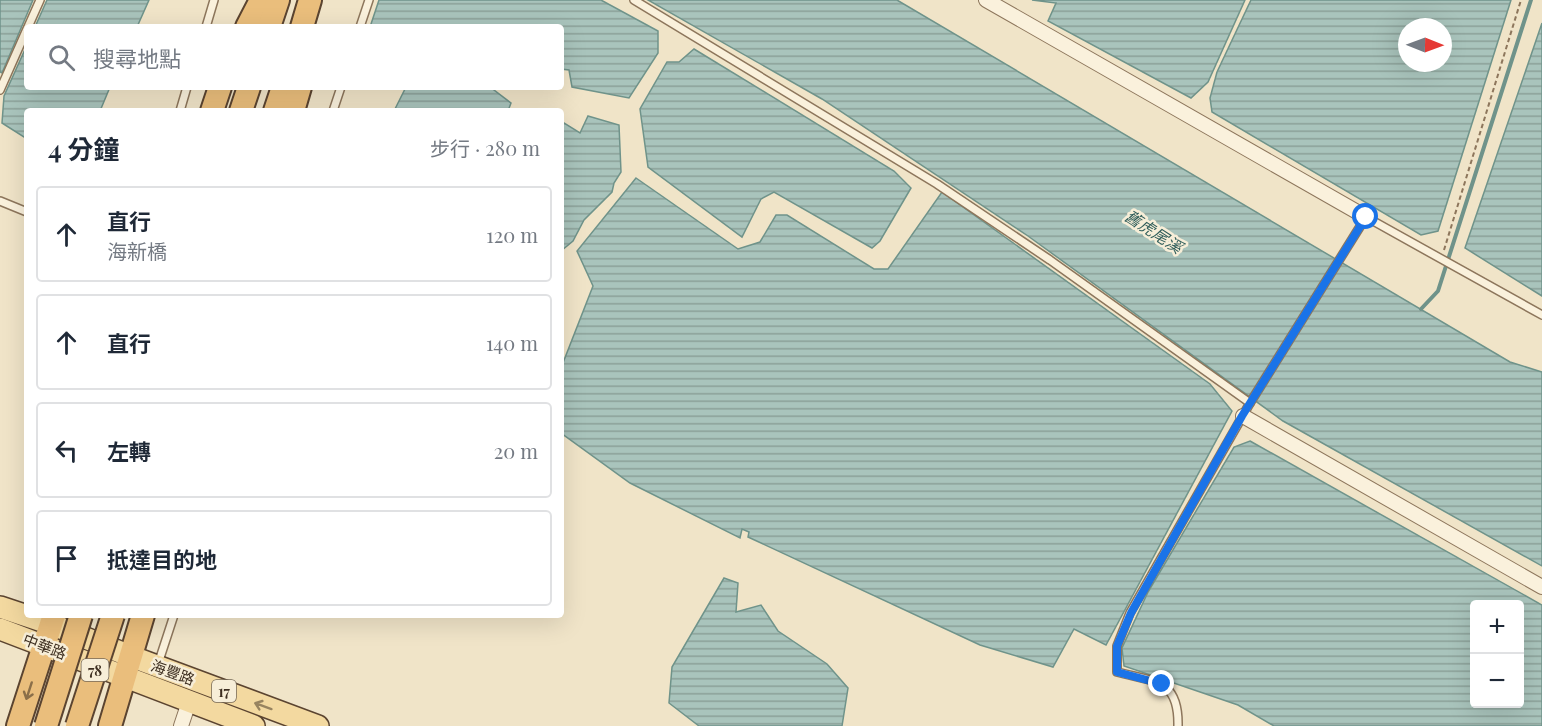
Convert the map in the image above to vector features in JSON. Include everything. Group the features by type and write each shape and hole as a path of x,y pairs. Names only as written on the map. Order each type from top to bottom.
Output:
{"highway":[{"path":"249,24 261,0"},
{"path":"270,24 278,0"},
{"path":"303,24 310,0"},
{"path":"314,24 319,0"},
{"path":"213,108 219,90"},
{"path":"242,108 248,90"},
{"path":"276,108 282,90"},
{"path":"294,108 299,90"},
{"name":"78","path":"46,726 80,618"},
{"name":"78","path":"77,726 112,618"},
{"path":"110,726 142,618"},
{"path":"18,726 52,620"}],"main road":[{"name":"中華路","path":"0,607 24,611"},
{"name":"中華路","path":"52,620 127,666"},
{"name":"中華路","path":"0,629 44,646 127,666"},
{"name":"海豐路","path":"127,666 158,667 318,726"},
{"name":"海豐路","path":"127,666 189,702 254,726"}],"street":[{"path":"986,0 1366,217"},
{"path":"1242,416 1542,587"},
{"path":"181,726 189,702"}],"lane":[{"path":"29,24 40,0"},
{"path":"207,24 214,0"},
{"path":"361,24 369,0"},
{"path":"634,0 938,184 1050,260 1250,403"},
{"path":"0,90 24,35"},
{"path":"181,108 187,90"},
{"path":"334,108 340,90"},
{"path":"0,201 24,211"},
{"path":"1178,726 1178,712 1173,694 1162,684 1117,672 1117,646 1131,613 1242,416 1366,217 1542,315"},
{"path":"158,667 173,618"}],"path":[{"path":"1441,259 1521,0"}],"water":[{"path":"0,0 33,0 2,73 0,72"},
{"path":"47,0 149,0 138,24 36,24"},
{"path":"379,0 601,0 658,31 658,53 629,98 572,87 569,70 564,69 564,24 371,24"},
{"name":"舊虎尾溪","path":"648,0 897,0 1510,362 1542,372 1542,566 1283,421 1028,236 822,99"},
{"path":"1032,0 1245,0 1208,82 1191,98 1048,21 1056,3"},
{"path":"1251,0 1511,0 1438,231 1421,235 1212,112 1210,98 1217,72"},
{"path":"1542,23 1542,296 1465,248"},
{"path":"694,49 894,171 911,188 880,241 872,248 774,192 761,199 742,237 648,167 640,109 667,62 679,62"},
{"path":"24,52 24,90 109,90 101,108 24,108 24,137 2,123 4,96"},
{"path":"404,90 494,90 511,103 509,108 396,108"},
{"path":"588,116 619,125 621,172 614,183 612,192 584,220 573,241 564,248 564,123 580,133"},
{"path":"636,178 738,249 760,242 776,215 787,215 874,269 888,269 942,192 1210,384 1232,411 1106,645 1074,629 1053,667 980,645 748,537 749,532 742,529 740,538 630,483 564,435 564,360 593,286 577,251"},
{"path":"1250,441 1542,605 1542,726 1274,726 1238,705 1124,666 1122,648 1148,592 1234,447"},
{"path":"724,578 738,583 736,612 761,605 778,631 827,664 848,688 842,726 699,726 669,703 672,667"}],"waterway":[{"path":"1421,309 1438,291 1531,0"}],"route":[{"path":"1162,684 1117,672 1117,646 1131,613 1242,416 1366,217"}]}
